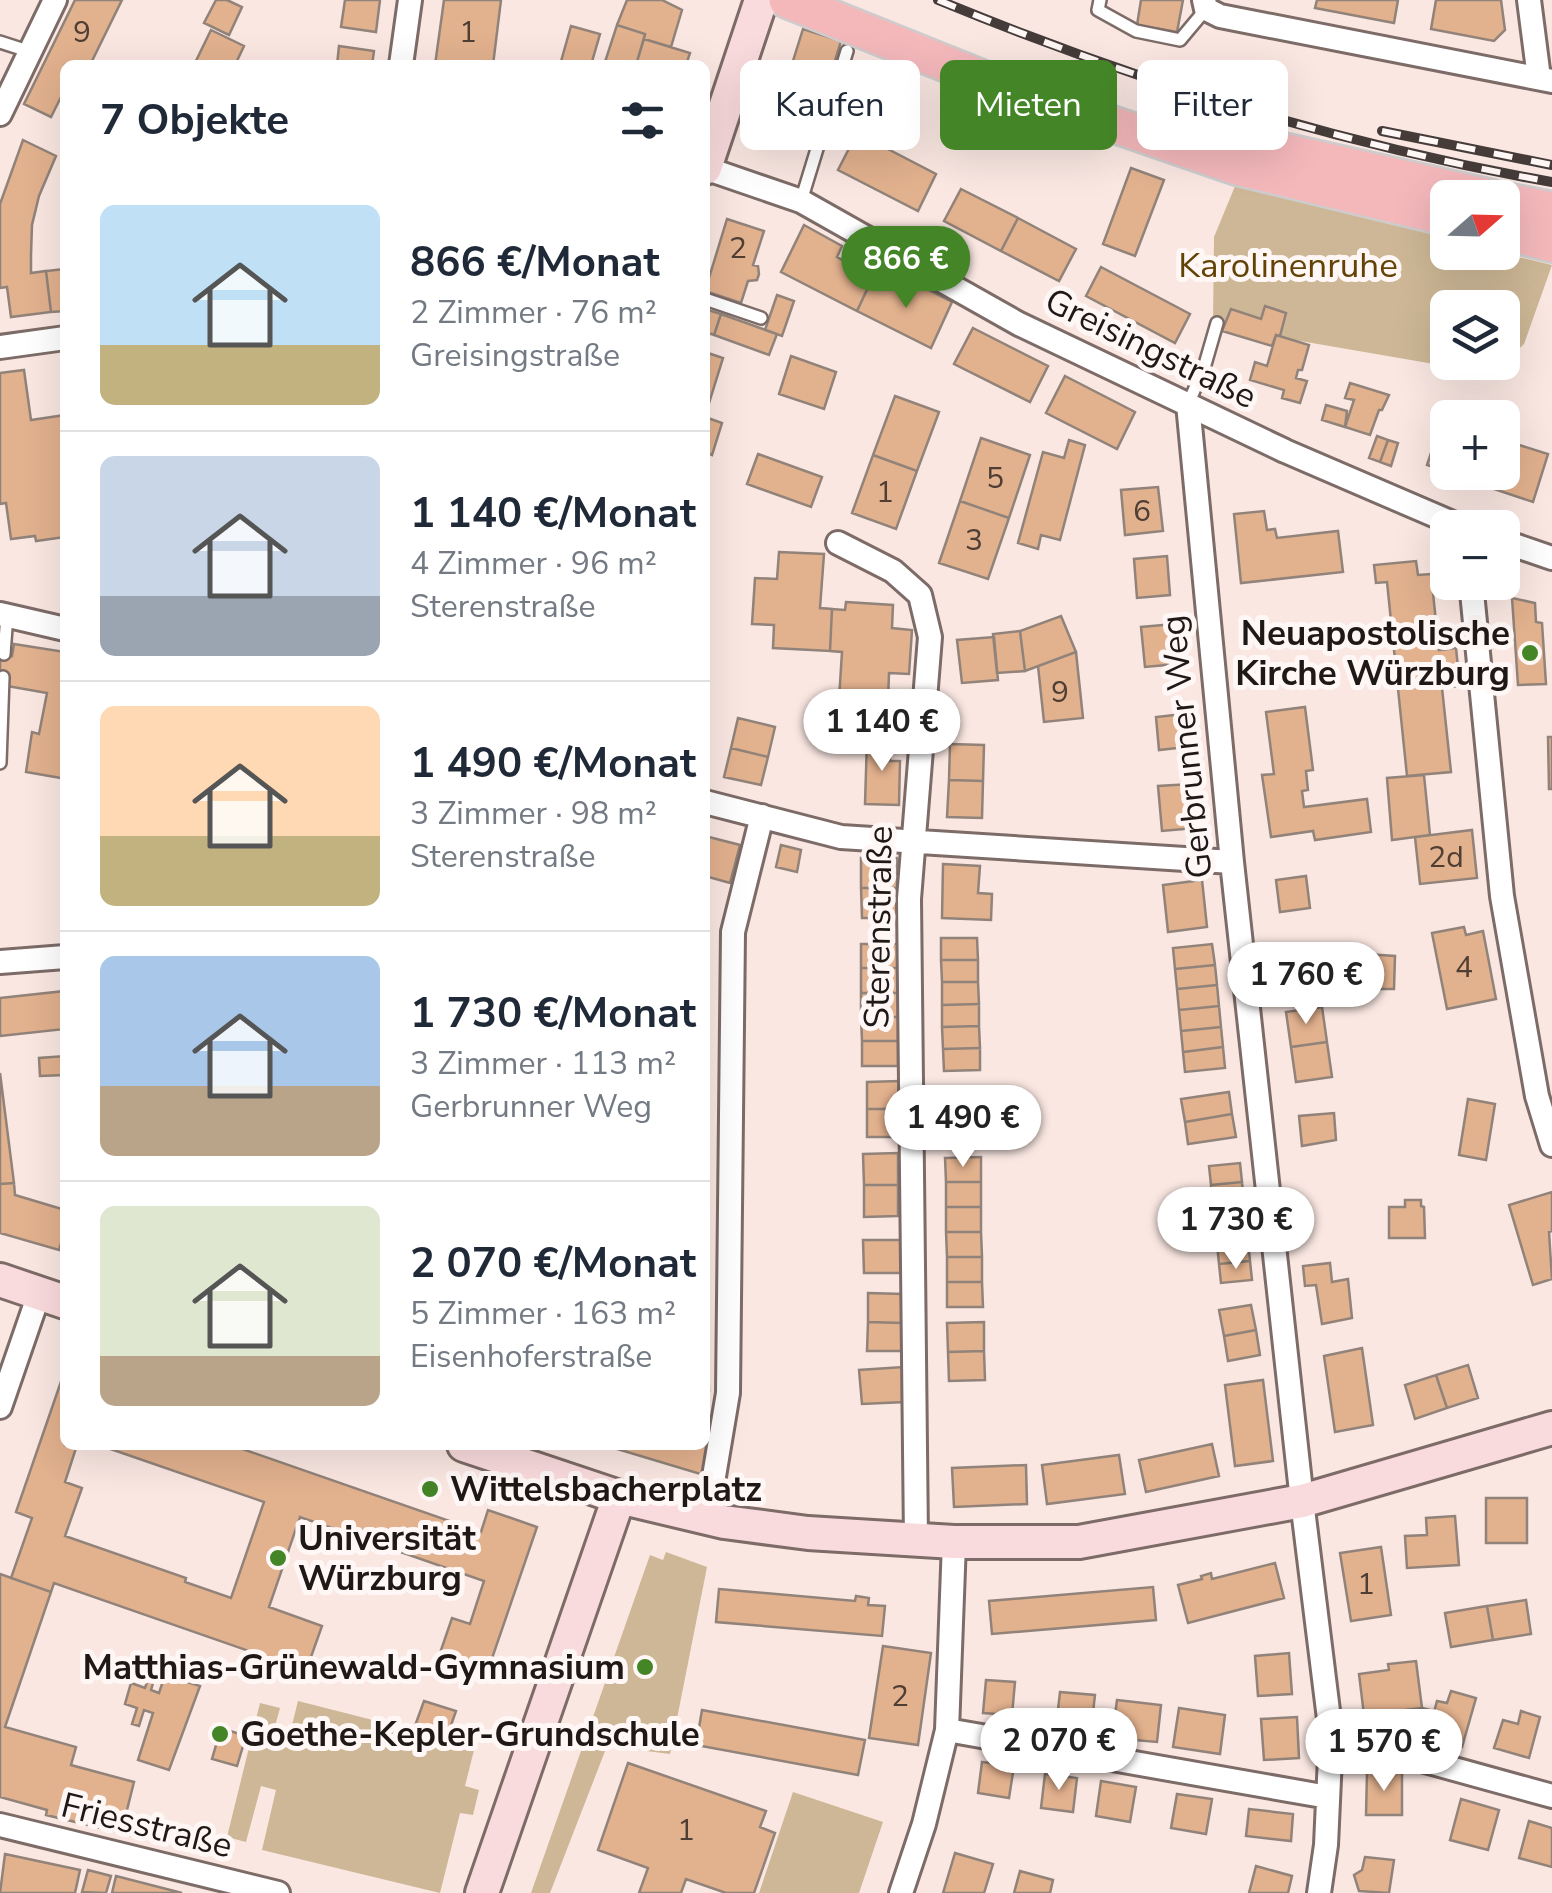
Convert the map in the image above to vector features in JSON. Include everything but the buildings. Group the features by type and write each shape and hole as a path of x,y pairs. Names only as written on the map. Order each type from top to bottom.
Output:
{"main road":[{"path":"850,0 1009,64 1246,145 1430,184"},
{"path":"795,3 999,84 1237,167 1430,214"},
{"path":"1520,204 1552,210"},
{"path":"1520,236 1552,244"}],"street":[{"path":"0,114 54,0"},
{"path":"402,60 410,0"},
{"path":"710,153 761,0"},
{"path":"1205,4 1220,16 1546,79 1529,0"},
{"name":"Greisingstraße","path":"710,170 801,200 1019,324 1285,451 1430,513"},
{"path":"0,347 60,339"},
{"name":"Gerbrunner Weg","path":"1188,404 1232,862 1331,1735 1326,1845 1318,1893"},
{"name":"Sterenstraße","path":"838,543 893,572 920,595 930,638 909,899 916,1540"},
{"path":"1520,547 1552,558"},
{"path":"1474,600 1502,896 1537,1096 1552,1145"},
{"path":"4,615 60,628"},
{"path":"710,803 841,837 1232,862"},
{"path":"707,1518 728,1393 733,932 762,816"},
{"path":"0,962 60,956"},
{"path":"0,1280 52,1298 0,1407"},
{"path":"479,1450 618,1497 707,1518 808,1533 916,1540 1078,1542 1302,1501 1552,1428"},
{"path":"482,1893 618,1497"},
{"path":"901,1893 924,1824 946,1730 954,1542"},
{"path":"946,1730 1328,1798"},
{"path":"1331,1735 1552,1796"},
{"name":"Friesstraße","path":"0,1825 278,1893"}],"lane":[{"path":"1100,0 1098,10 1136,31 1180,40 1205,4"},
{"path":"0,42 30,52"},
{"path":"801,200 847,51"},
{"path":"710,301 760,318"},
{"path":"1188,404 1217,323"},
{"path":"4,615 4,654"},
{"path":"0,763 4,677"}],"green space":[{"name":"Karolinenruhe","path":"1240,174 1430,234 1430,270 1520,270 1520,257 1552,265 1520,348 1520,290 1430,290 1430,363 1213,326 1214,237"},
{"path":"666,1552 707,1567 670,1754 607,1746 550,1893 531,1893 650,1555 663,1560"},
{"path":"298,1701 475,1746 465,1786 479,1790 473,1815 460,1813 440,1893 262,1850 276,1790 261,1786 246,1842 227,1837 260,1703 280,1708 271,1741 287,1745"},
{"path":"793,1792 883,1822 859,1893 759,1893"}],"railway":[{"path":"938,0 1087,57 1240,108 1395,149 1552,182"},
{"path":"1382,131 1552,165"}],"place":[{"name":"Neuapostolische Kirche Würzburg","path":"1530,653"},
{"name":"Wittelsbacherplatz","path":"430,1489"},
{"name":"Universität Würzburg","path":"278,1558"},
{"name":"Matthias-Grünewald-Gymnasium","path":"645,1667"},
{"name":"Goethe-Kepler-Grundschule","path":"220,1734"}]}
